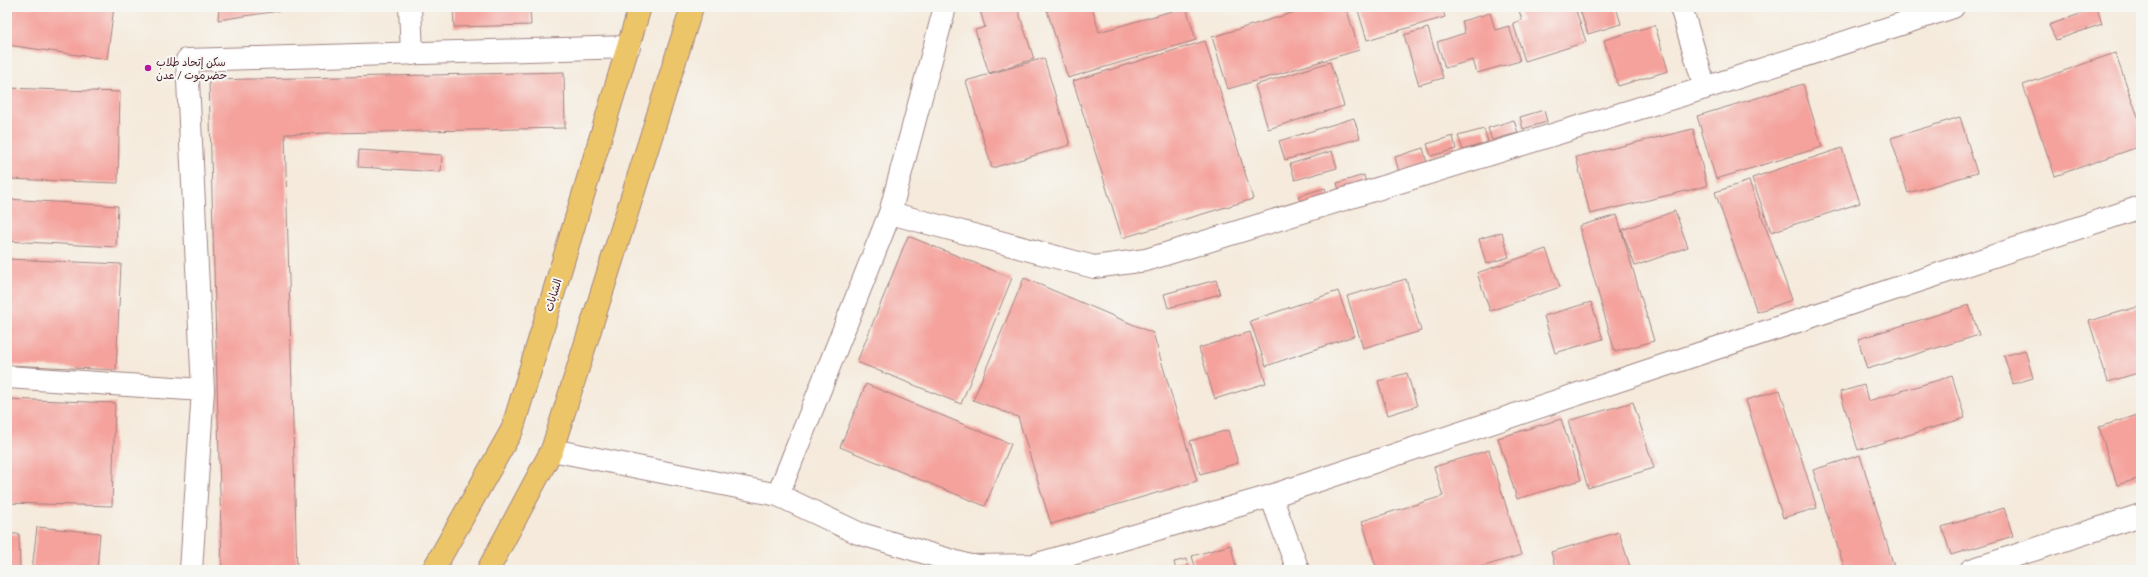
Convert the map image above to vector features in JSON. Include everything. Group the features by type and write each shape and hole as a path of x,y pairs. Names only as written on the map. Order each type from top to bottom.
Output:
{"main road":[{"name":"الشابات","path":"433,570 512,430 640,7"},
{"path":"488,570 552,450 692,7"}],"street":[{"path":"410,7 412,54"},
{"path":"778,495 890,213 946,7"},
{"path":"1681,7 1705,88"},
{"path":"890,213 1094,267 1146,260 1705,88 1954,7"},
{"path":"190,570 202,390 187,60 629,47"},
{"path":"552,450 778,495 858,533 970,566 1034,565 1271,496 2141,207"},
{"path":"7,377 202,390"},
{"path":"1271,496 1298,570"},
{"path":"1971,570 2141,515"}],"building":[{"path":"7,7 114,7 107,59 7,45"},
{"path":"219,7 299,7 299,8 218,20"},
{"path":"453,7 530,7 531,25 454,27"},
{"path":"979,7 1017,7 1034,59 989,73 975,30 985,27"},
{"path":"1046,7 1092,7 1099,32 1186,7 1196,40 1068,78"},
{"path":"1312,7 1346,7 1359,50 1228,89 1212,37"},
{"path":"1357,7 1442,7 1445,17 1367,40"},
{"path":"1518,7 1575,7 1586,42 1525,61 1513,23 1522,20"},
{"path":"1579,7 1616,7 1621,24 1588,34"},
{"path":"2097,8 2102,24 2056,40 2049,25"},
{"path":"1490,13 1495,30 1509,26 1520,61 1477,73 1473,60 1445,68 1437,42 1465,33 1462,21"},
{"path":"1655,25 1668,71 1618,86 1604,40"},
{"path":"1428,28 1443,78 1419,85 1404,35"},
{"path":"1205,41 1253,199 1122,238 1073,81"},
{"path":"2115,53 2141,125 2141,146 2055,176 2023,85"},
{"path":"1044,58 1070,145 992,168 966,81"},
{"path":"1330,62 1344,106 1268,129 1255,85"},
{"path":"564,72 565,128 285,134 297,570 222,570 209,80"},
{"path":"1803,84 1822,147 1716,179 1697,116"},
{"path":"7,88 120,92 118,183 7,179"},
{"path":"1544,110 1547,122 1523,129 1520,117"},
{"path":"1960,117 1977,173 1908,193 1891,138"},
{"path":"1354,118 1360,138 1285,160 1279,141"},
{"path":"1514,120 1518,133 1492,140 1488,128"},
{"path":"1484,129 1488,142 1463,150 1458,136"},
{"path":"1693,129 1707,186 1590,214 1576,157"},
{"path":"1453,136 1456,149 1431,156 1427,144"},
{"path":"1423,148 1427,163 1399,172 1395,157"},
{"path":"1842,148 1860,203 1771,232 1752,178"},
{"path":"359,150 442,155 441,172 358,167"},
{"path":"1332,151 1337,168 1295,180 1290,164"},
{"path":"1364,175 1367,189 1341,197 1337,183"},
{"path":"1749,181 1792,300 1757,312 1715,192"},
{"path":"1325,188 1329,199 1302,207 1298,196"},
{"path":"7,199 118,206 116,247 7,241"},
{"path":"1675,211 1688,247 1635,266 1622,230"},
{"path":"1617,215 1654,341 1615,352 1579,226"},
{"path":"1502,232 1509,257 1486,264 1479,239"},
{"path":"908,236 1012,278 961,404 857,362"},
{"path":"1546,249 1560,287 1490,311 1477,273"},
{"path":"7,259 121,264 116,370 7,365"},
{"path":"1024,278 1153,333 1197,481 1051,524 1018,417 973,400"},
{"path":"1406,279 1421,331 1363,348 1347,296"},
{"path":"1216,280 1220,294 1168,308 1164,294"},
{"path":"1338,291 1354,336 1266,366 1250,321"},
{"path":"1591,302 1603,339 1555,353 1544,316"},
{"path":"1969,305 1979,335 1867,369 1858,339"},
{"path":"2141,306 2141,372 2108,382 2089,321"},
{"path":"1250,332 1266,383 1215,399 1199,348"},
{"path":"2025,350 2033,378 2013,384 2004,356"},
{"path":"1407,373 1417,406 1388,415 1378,381"},
{"path":"1952,376 1965,418 1858,450 1840,392 1864,385 1868,401"},
{"path":"866,384 1011,444 985,506 840,447"},
{"path":"1780,390 1817,508 1783,518 1746,400"},
{"path":"7,399 115,403 112,506 7,503"},
{"path":"1633,402 1654,468 1588,488 1568,421"},
{"path":"2141,414 2141,478 2117,485 2099,427"},
{"path":"1561,419 1581,480 1517,499 1498,438"},
{"path":"1228,430 1238,463 1200,474 1190,441"},
{"path":"1489,450 1521,555 1471,570 1377,570 1362,521 1443,496 1434,467"},
{"path":"1860,455 1895,570 1845,570 1813,470"},
{"path":"2004,508 2013,536 1951,555 1942,527"},
{"path":"37,527 100,533 97,570 32,570"},
{"path":"1619,532 1631,570 1556,570 1551,552"},
{"path":"7,534 19,534 20,570 7,570"},
{"path":"1231,545 1236,567 1224,570 1196,570 1192,556"},
{"path":"1187,559 1189,570 1176,570 1174,562"}],"place":[{"name":"سكن إتحاد طلاب حضرموت / عدن","path":"148,68"}]}
